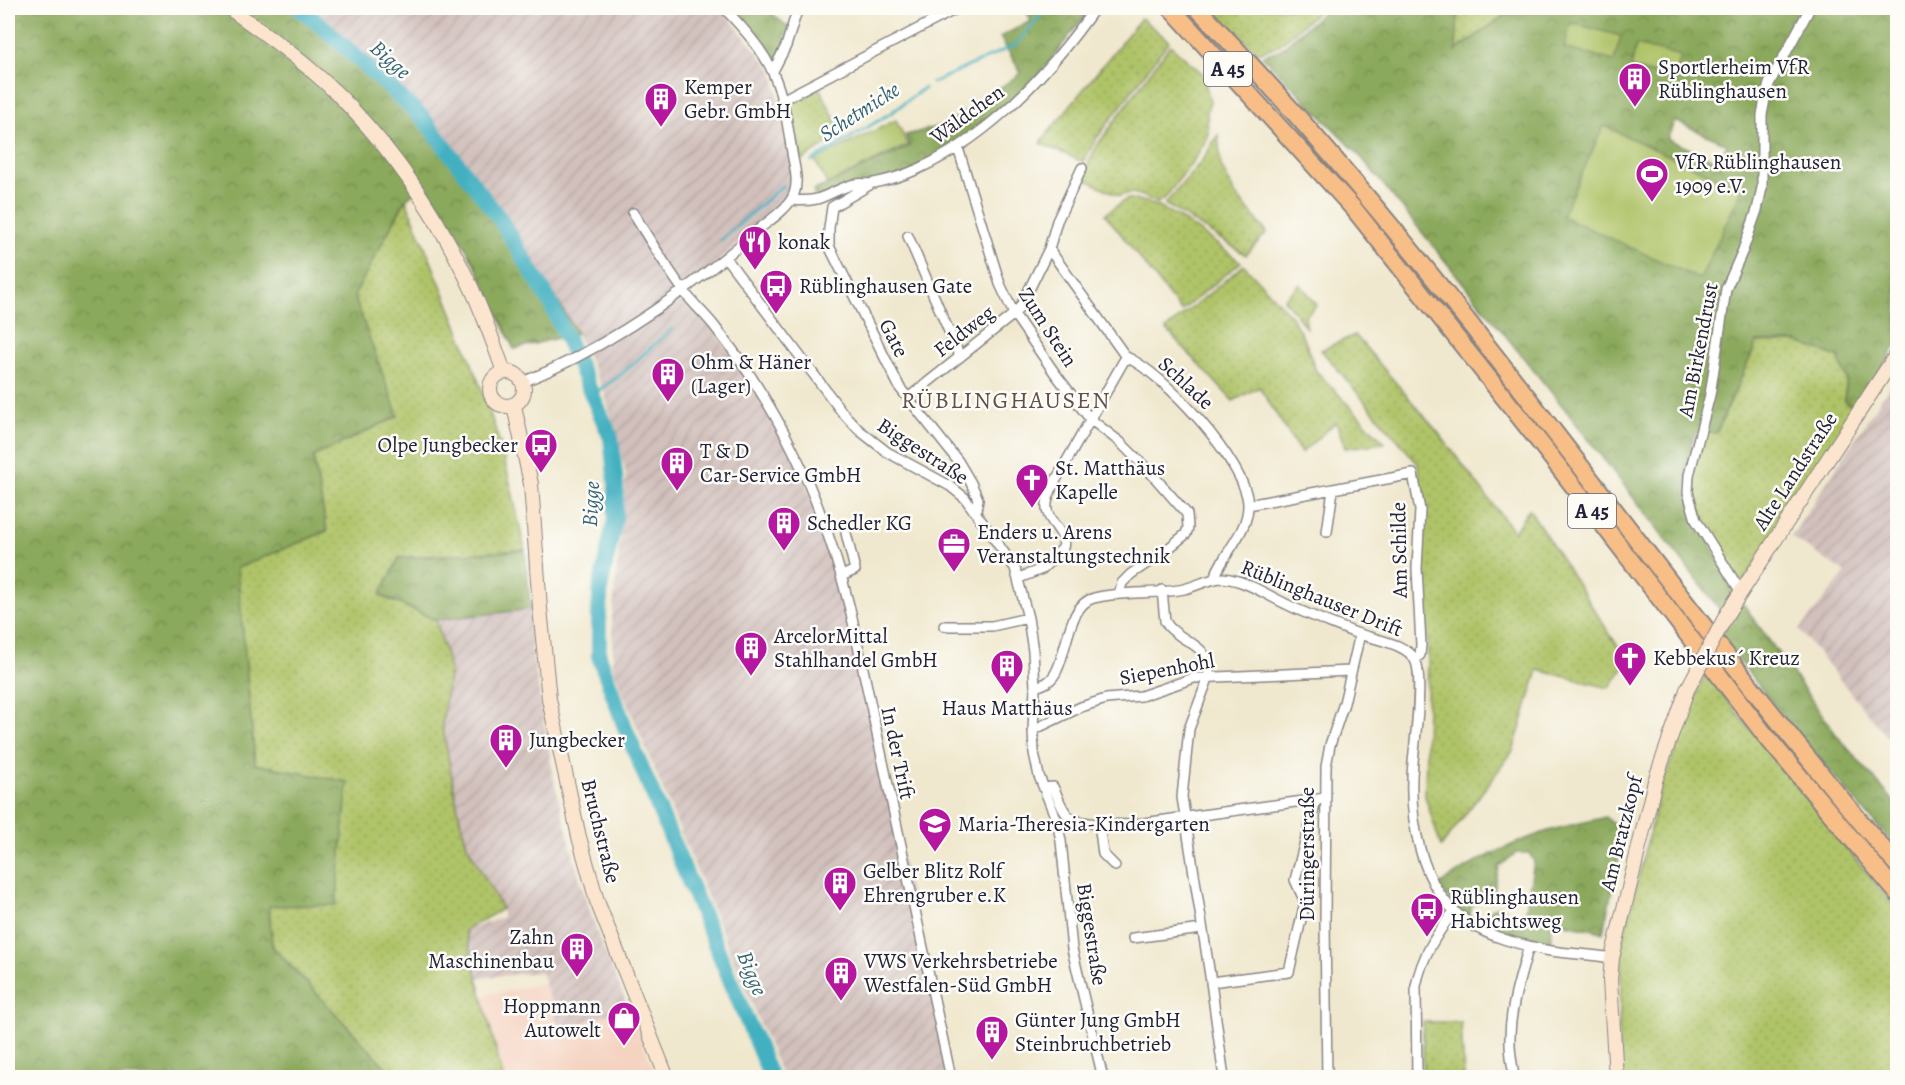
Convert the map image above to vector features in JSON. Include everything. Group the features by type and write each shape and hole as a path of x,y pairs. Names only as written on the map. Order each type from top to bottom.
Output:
{"highway":[{"name":"A 45","path":"1171,8 1354,209 1431,304 1765,735 1898,894"},
{"name":"A 45","path":"1197,8 1299,120 1448,295 1778,723 1898,866"}],"main road":[{"path":"230,8 287,50 326,83 353,110 400,167 448,242 462,269 504,372"},
{"name":"Alte Landstraße","path":"1728,612 1898,352"},
{"path":"504,372 516,375 523,382 523,395 514,406 499,405 489,390 493,379 504,372"},
{"name":"Bruchstraße","path":"514,406 531,484 549,699 579,837 597,901 667,1077"},
{"name":"Am Bratzkopf","path":"1616,1077 1610,989 1612,958 1655,781 1687,690 1728,612"}],"street":[{"path":"523,382 596,348 684,291 726,258 791,200 796,184 782,100 773,71 759,50 724,8"},
{"path":"773,71 786,46 799,8"},
{"path":"782,100 940,12 958,8"},
{"name":"Wäldchen","path":"791,200 811,202 827,197 852,184 871,184 916,170 958,148 1022,96 1095,8"},
{"name":"Am Birkendrust","path":"1741,592 1696,520 1688,492 1689,475 1710,395 1726,289 1747,240 1762,188 1762,115 1765,99 1769,84 1810,8"},
{"name":"Zum Stein","path":"958,148 1000,284 1014,314 1090,419 1128,450 1187,514 1186,534 1124,579 1119,594"},
{"name":"Feldweg","path":"908,398 1021,306 1049,249 1058,221 1082,168"},
{"name":"Gate","path":"871,184 832,207 829,246 900,388 958,461 971,483 978,500 976,512"},
{"name":"In der Trift","path":"633,213 684,291 738,358 785,433 805,474 842,576 951,1077"},
{"path":"908,236 960,357"},
{"name":"Schlade","path":"1049,249 1126,357 1173,392 1196,414 1237,471 1244,485 1248,505"},
{"name":"Biggestraße","path":"726,258 842,412 859,430 887,452 950,486 965,498 1015,568 1028,618 1033,651 1034,753 1057,821 1072,949 1103,1077"},
{"path":"1019,578 1042,568 1063,548 1062,537 1049,517 1046,505 1053,485 1126,357"},
{"name":"Am Schilde","path":"1333,490 1413,474 1420,510 1417,568 1421,645 1420,655 1415,659"},
{"path":"1248,505 1333,490 1327,532"},
{"name":"Rüblinghauser Drift","path":"1214,579 1241,528 1248,505"},
{"path":"842,576 855,570 846,533"},
{"name":"Rüblinghauser Drift","path":"1035,687 1050,681 1056,673 1067,636 1080,608 1090,598 1183,589 1222,578 1243,583 1311,616 1403,648 1415,659 1418,673 1417,741 1413,771 1415,817 1420,848 1432,879 1454,911 1482,930 1529,946 1562,953 1612,958"},
{"path":"1162,590 1165,621 1174,632 1206,654 1210,667 1209,676 1189,729 1182,797 1224,1077"},
{"path":"944,626 992,626 1028,618"},
{"name":"Düringerstraße","path":"1211,982 1289,972 1305,902 1295,880 1321,799 1330,745 1344,703 1360,634"},
{"name":"Siepenhohl","path":"1033,730 1081,707 1106,699 1141,696 1183,680 1209,676 1350,671"},
{"path":"1044,788 1053,787 1070,817 1099,823 1129,825 1321,799"},
{"name":"Düringerstraße","path":"1321,799 1327,1077"},
{"path":"1099,823 1103,854 1114,866"},
{"path":"1417,1077 1417,980 1428,949 1454,911"},
{"name":"Biggestraße","path":"1133,938 1202,929"},
{"path":"1514,1077 1510,1025 1514,1000 1529,946"}],"shaded area":[{"path":"297,8 721,8 773,71 794,170 791,200 684,291 699,308 785,433 834,554 951,1077 782,1077 613,669 612,619 626,474 605,394 576,333 511,224 434,122"},
{"path":"1897,375 1897,749 1799,630 1846,573 1791,537"},
{"path":"531,609 532,652 555,785 581,884 600,941 628,1007 560,1030 541,972 478,978 465,930 502,918 502,909 467,845 442,724 450,670 436,620"},
{"path":"544,983 560,1030 628,1007 657,1077 503,1077 482,996"}],"green space":[{"path":"8,8 297,8 434,122 511,224 577,333 514,349 463,242 424,184 405,200 354,296 398,416 313,457 327,531 237,568 255,764 348,782 336,905 269,906 272,946 395,1077 8,1077"},
{"path":"730,8 774,8 773,14 789,28 776,66 751,30"},
{"path":"1025,8 1091,8 1025,93 973,133 917,170 868,187 816,199 813,191 910,146 906,135 948,124 1021,73 1000,37 1031,21"},
{"path":"1211,8 1322,8 1279,45 1258,53"},
{"path":"1328,8 1458,8 1456,51 1505,15 1546,8 1897,8 1897,344 1857,408 1844,401 1847,379 1838,357 1798,342 1757,342 1716,433 1695,433 1687,462 1686,492 1735,592 1721,611 1564,408 1361,157 1262,56 1281,49","holes":["1675,121 1727,144 1720,162 1667,139"]},
{"path":"1458,8 1546,8 1505,15 1455,51"},
{"path":"1141,18 1169,41 1094,142 1083,162 1040,143"},
{"path":"1571,23 1621,36 1614,61 1564,48"},
{"path":"1170,45 1203,74 1210,102 1207,111 1208,137 1196,157 1165,198 1157,203 1130,193 1120,196 1082,178 1096,147"},
{"path":"1636,45 1681,56 1675,79 1631,68"},
{"path":"820,88 837,124 832,141 802,160 789,105"},
{"path":"896,120 908,145 827,184 815,160"},
{"name":"VfR Rüblinghausen 1909 e.V.","path":"1604,126 1742,189 1700,279 1562,216"},
{"path":"1218,135 1221,166 1235,194 1267,232 1246,255 1165,204 1201,162"},
{"path":"1127,199 1141,201 1171,213 1241,262 1181,311 1105,214"},
{"path":"406,200 487,404 509,477 525,550 399,558 381,596 436,620 450,670 442,724 459,815 467,845 502,909 465,930 503,1077 395,1077 272,946 269,905 347,782 255,764 237,568 327,531 313,457 398,416 353,296"},
{"path":"1244,265 1291,316 1305,341 1316,371 1385,443 1345,448 1336,422 1301,453 1259,387 1233,401 1166,329"},
{"path":"1300,284 1317,305 1305,316 1307,329 1284,299"},
{"path":"1355,335 1437,431 1514,532 1529,509 1619,648 1625,666 1609,688 1538,670 1513,751 1441,847 1425,796 1428,654 1418,464 1321,350"},
{"path":"1757,342 1798,342 1838,357 1847,379 1844,401 1857,408 1740,586 1698,518 1690,492 1699,433 1717,432"},
{"path":"525,550 531,609 436,620 380,595 399,558"},
{"path":"1741,601 1838,737 1897,805 1897,849 1782,716 1720,635"},
{"path":"1705,673 1897,910 1897,1077 1621,1078 1618,1048 1623,939 1660,790"},
{"path":"1605,817 1616,826 1623,838 1603,933 1551,921 1552,942 1485,927 1481,919 1493,908 1500,906 1509,914 1512,924 1523,928 1534,861 1529,853 1516,853 1499,867 1494,891 1472,905 1470,915 1458,911 1438,886 1475,863 1515,844 1550,831"},
{"path":"1423,1022 1461,1022 1464,1077 1423,1077"}],"waterway":[{"name":"Bigge","path":"299,8 423,118 500,219 550,302 578,363 611,438 616,485 615,519 601,584 599,656 626,730 771,1078"},
{"name":"Schetmicke","path":"932,83 1015,45 1047,8"},
{"name":"Schetmicke","path":"812,161 891,113 924,88"},
{"name":"Schetmicke","path":"721,240 783,185"},
{"name":"Schetmicke","path":"592,395 618,377 672,329"}],"place":[{"name":"Sportlerheim VfR Rüblinghausen","path":"1635,108"},
{"name":"Kemper Gebr. GmbH","path":"661,128"},
{"name":"VfR Rüblinghausen 1909 e.V.","path":"1652,203"},
{"name":"konak","path":"755,271"},
{"name":"Rüblinghausen Gate","path":"776,315"},
{"name":"Ohm & Häner (Lager)","path":"668,403"},
{"name":"Olpe Jungbecker","path":"541,474"},
{"name":"T & D Car-Service GmbH","path":"677,492"},
{"name":"St. Matthäus Kapelle","path":"1032,509"},
{"name":"Schedler KG","path":"784,552"},
{"name":"Enders u. Arens Veranstaltungstechnik","path":"954,573"},
{"name":"ArcelorMittal Stahlhandel GmbH","path":"751,677"},
{"name":"Kebbekus´ Kreuz","path":"1630,687"},
{"name":"Haus Matthäus","path":"1007,695"},
{"name":"Jungbecker","path":"506,769"},
{"name":"Maria-Theresia-Kindergarten","path":"935,853"},
{"name":"Gelber Blitz Rolf Ehrengruber e.K","path":"840,912"},
{"name":"Rüblinghausen Habichtsweg","path":"1427,938"},
{"name":"Zahn Maschinenbau","path":"577,978"},
{"name":"VWS Verkehrsbetriebe Westfalen-Süd GmbH","path":"841,1002"},
{"name":"Hoppmann Autowelt","path":"624,1047"},
{"name":"Günter Jung GmbH Steinbruchbetrieb","path":"992,1061"}],"district":[{"name":"RÜBLINGHAUSEN","path":"1006,400"}]}
